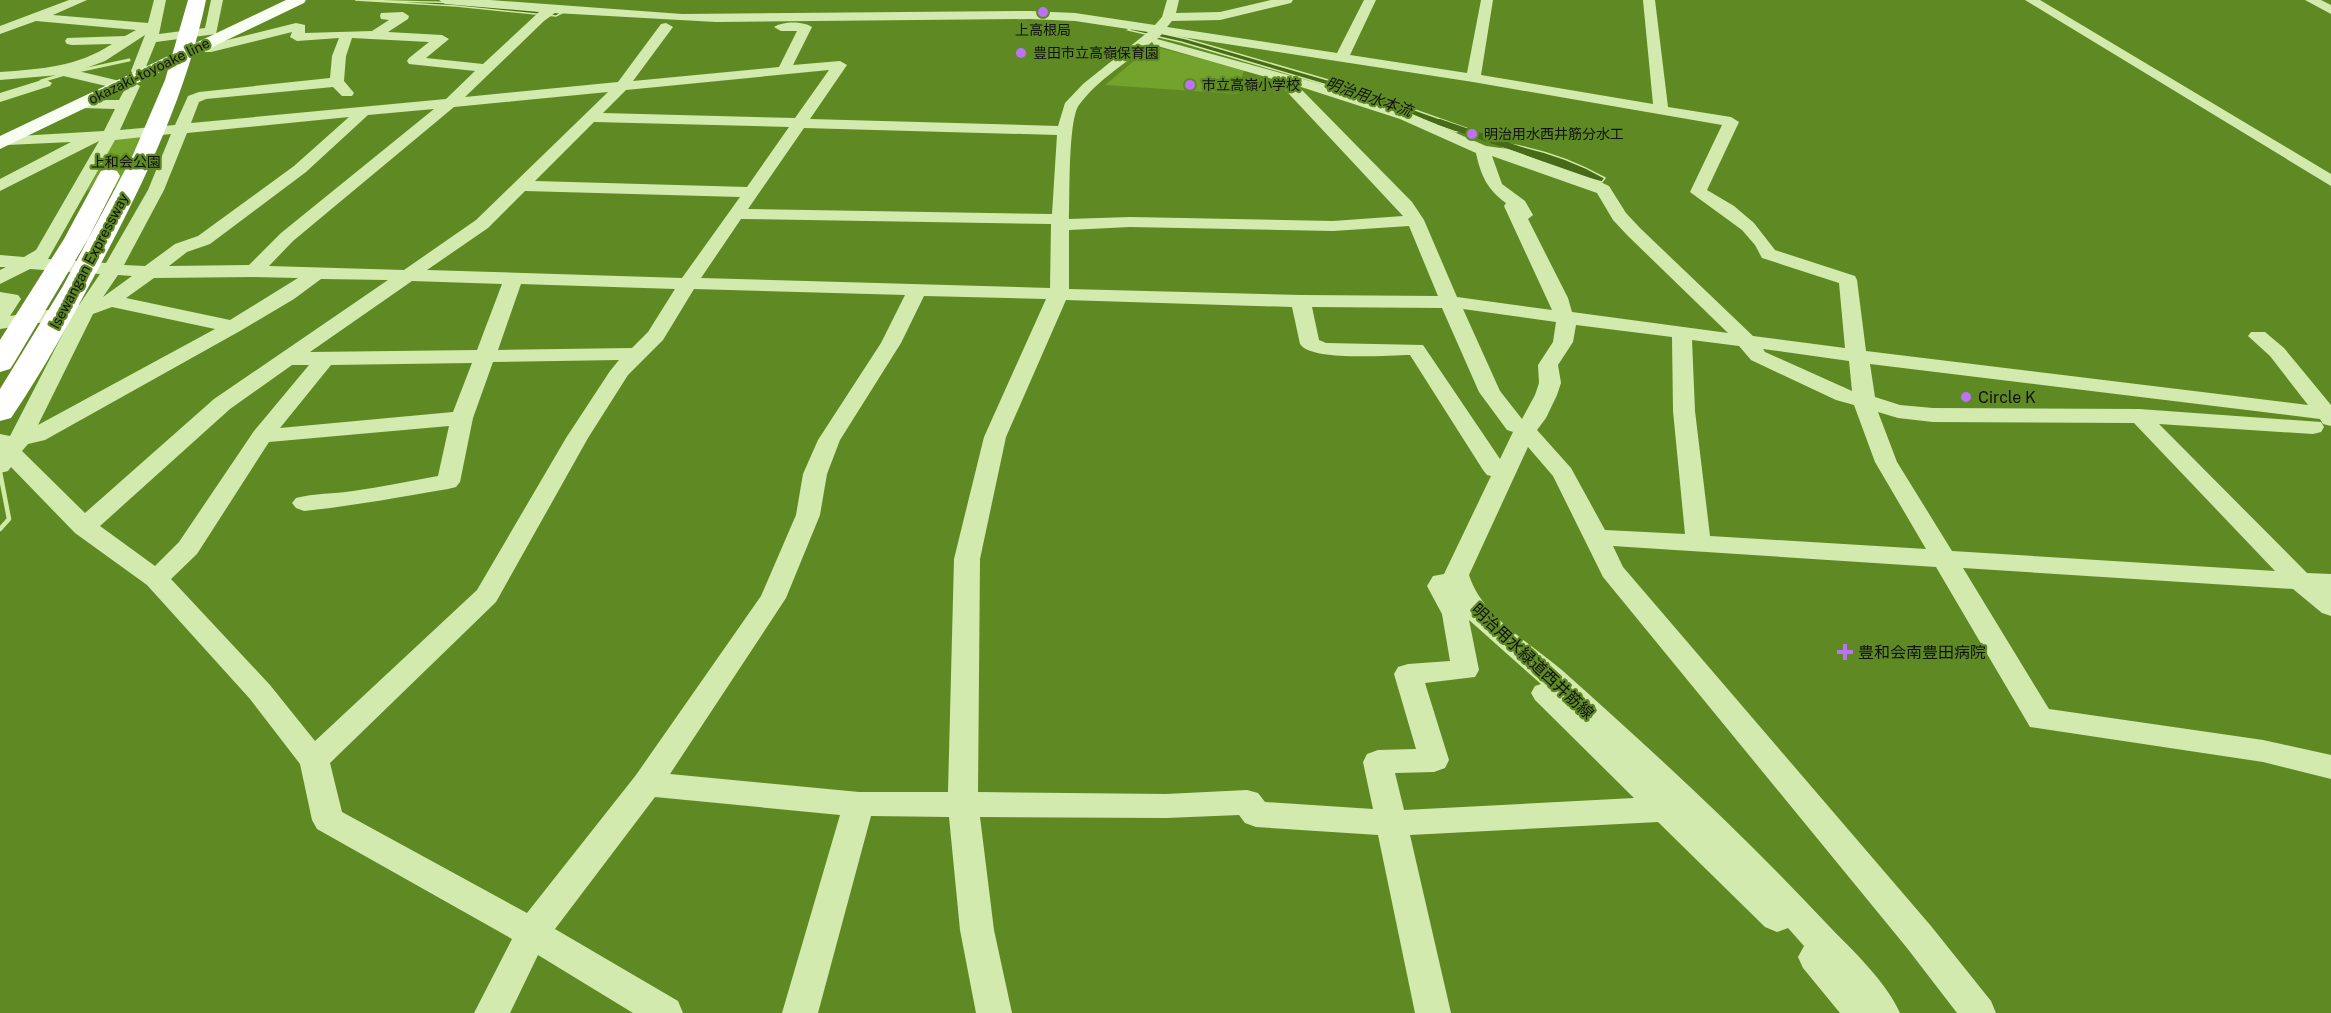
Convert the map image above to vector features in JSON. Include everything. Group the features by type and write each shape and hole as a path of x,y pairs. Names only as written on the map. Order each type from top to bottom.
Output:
{"highway":[{"name":"Isewangan Expressway","path":"0,363 76,239 128,142 158,68 178,0"},
{"name":"Isewangan Expressway","path":"0,412 31,365 78,284 131,183 170,94 188,40 197,0"}],"main road":[{"name":"okazaki-toyoake line","path":"3,141 298,0"}],"street":[{"path":"0,30 81,0"},
{"path":"0,278 43,254 77,194 102,136 124,105 130,80 152,33 160,0"},
{"path":"36,17 152,33 211,31 216,0"},
{"path":"445,0 666,27 805,27 784,70"},
{"path":"1160,30 1173,0"},
{"path":"994,1013 977,930 963,805 967,559 995,437 1059,293 1065,131 1070,106 1088,87 1160,30 1287,0"},
{"path":"1342,57 1370,0"},
{"path":"1473,78 1487,0"},
{"path":"1649,0 1661,110"},
{"path":"2031,0 2331,181"},
{"path":"2311,0 2331,10"},
{"path":"254,271 287,237 452,102 545,14 715,18 1010,13 1075,17 1342,57 1731,122 1698,192 1714,200 1737,217 1766,246 1768,254 1848,280 1855,349 1860,356 1865,402 1872,431 1886,462 2040,719 2263,751 2331,767"},
{"path":"375,35 403,16 386,16"},
{"path":"192,49 211,48 296,27 300,28 297,37 347,34 442,39 414,61 486,68"},
{"path":"84,527 222,404 482,224 622,86 666,27"},
{"path":"1160,30 1281,77 1345,95 1405,116 1483,150 1502,152 1603,190 1619,216 1742,335 1751,351 1768,361 1865,402 1898,411 1933,415 2329,418"},
{"path":"72,41 125,40 152,33"},
{"path":"347,34 339,56 338,82 364,111"},
{"path":"0,98 92,62 125,40"},
{"path":"3,141 102,136 840,65 688,283 656,336 620,371 577,438 487,596 314,760"},
{"path":"0,76 68,73 130,80"},
{"path":"1281,77 1406,206 1415,220 1490,392 1563,473 1612,571 1919,937 1978,1013"},
{"path":"7,450 85,310 113,268 156,190 193,99 204,95 338,82"},
{"path":"81,104 124,105"},
{"path":"879,124 888,109"},
{"path":"0,323 85,310 111,301 181,248 204,240 300,169 364,111"},
{"path":"590,117 1065,131"},
{"path":"0,186 102,136"},
{"name":"明治用水緑道西井筋線","path":"1483,150 1486,166 1498,189 1519,205 1513,206 1568,316 1563,342 1548,365 1550,383 1546,395 1535,418 1520,427 1456,575 1458,586 1479,614 1538,665 1730,846 1851,973 1882,1013"},
{"path":"519,186 751,192"},
{"path":"77,194 156,190"},
{"path":"736,214 1333,226 1415,220"},
{"path":"0,261 150,272 254,271 1301,301 1450,302 2329,418"},
{"path":"7,450 233,327 287,295 317,273"},
{"path":"304,503 359,498 369,494 448,482 462,418 514,278"},
{"path":"492,1013 532,933 647,784 773,598 808,515 815,474 828,440 891,343 918,289"},
{"path":"0,298 11,300 0,316"},
{"path":"111,301 233,327"},
{"path":"1301,301 1310,344 1324,349 1416,349 1495,470"},
{"path":"1682,332 1683,407 1698,542"},
{"path":"2258,336 2277,352 2329,418"},
{"path":"286,359 483,358 637,354"},
{"path":"156,579 188,548 262,436 324,360"},
{"path":"2139,416 2301,582 2331,607"},
{"path":"262,436 462,418"},
{"path":"1433,1013 1378,762 1434,760 1408,674 1465,670 1455,614 1440,586 1495,470 1520,427"},
{"path":"7,450 84,527 156,579 260,692 314,760 328,820 532,933 665,1013"},
{"path":"1597,537 2331,583"},
{"path":"1455,614 1488,638 1662,809 1802,941 1862,1013"},
{"path":"647,784 859,804 1166,806 1247,802 1256,814 1391,822 1662,809"},
{"path":"800,1013 859,804"}],"green space":[{"path":"1152,46 1244,70 1237,94 1105,85"},
{"name":"上和会公園","path":"162,134 140,184 83,191 115,137"}],"water":[{"path":"355,0 465,3 562,13 556,16 456,6"},
{"path":"1133,27 1187,39 1342,84 1466,128 1456,132 1330,86 1181,42 1128,30"},
{"path":"1509,144 1558,157 1605,178 1602,182 1570,174 1503,147"}],"waterway":[{"path":"73,72 129,60"},
{"path":"41,81 65,74"},
{"name":"明治用水本流","path":"1440,122 1529,153"},
{"path":"0,472 9,519 0,529"}],"place":[{"name":"上高根局","path":"1043,12"},
{"name":"豊田市立高嶺保育園","path":"1021,53"},
{"name":"市立高嶺小学校","path":"1190,85"},
{"name":"明治用水西井筋分水工","path":"1472,134"},
{"name":"Circle K","path":"1966,397"},
{"name":"豊和会南豊田病院","path":"1845,652"}]}
